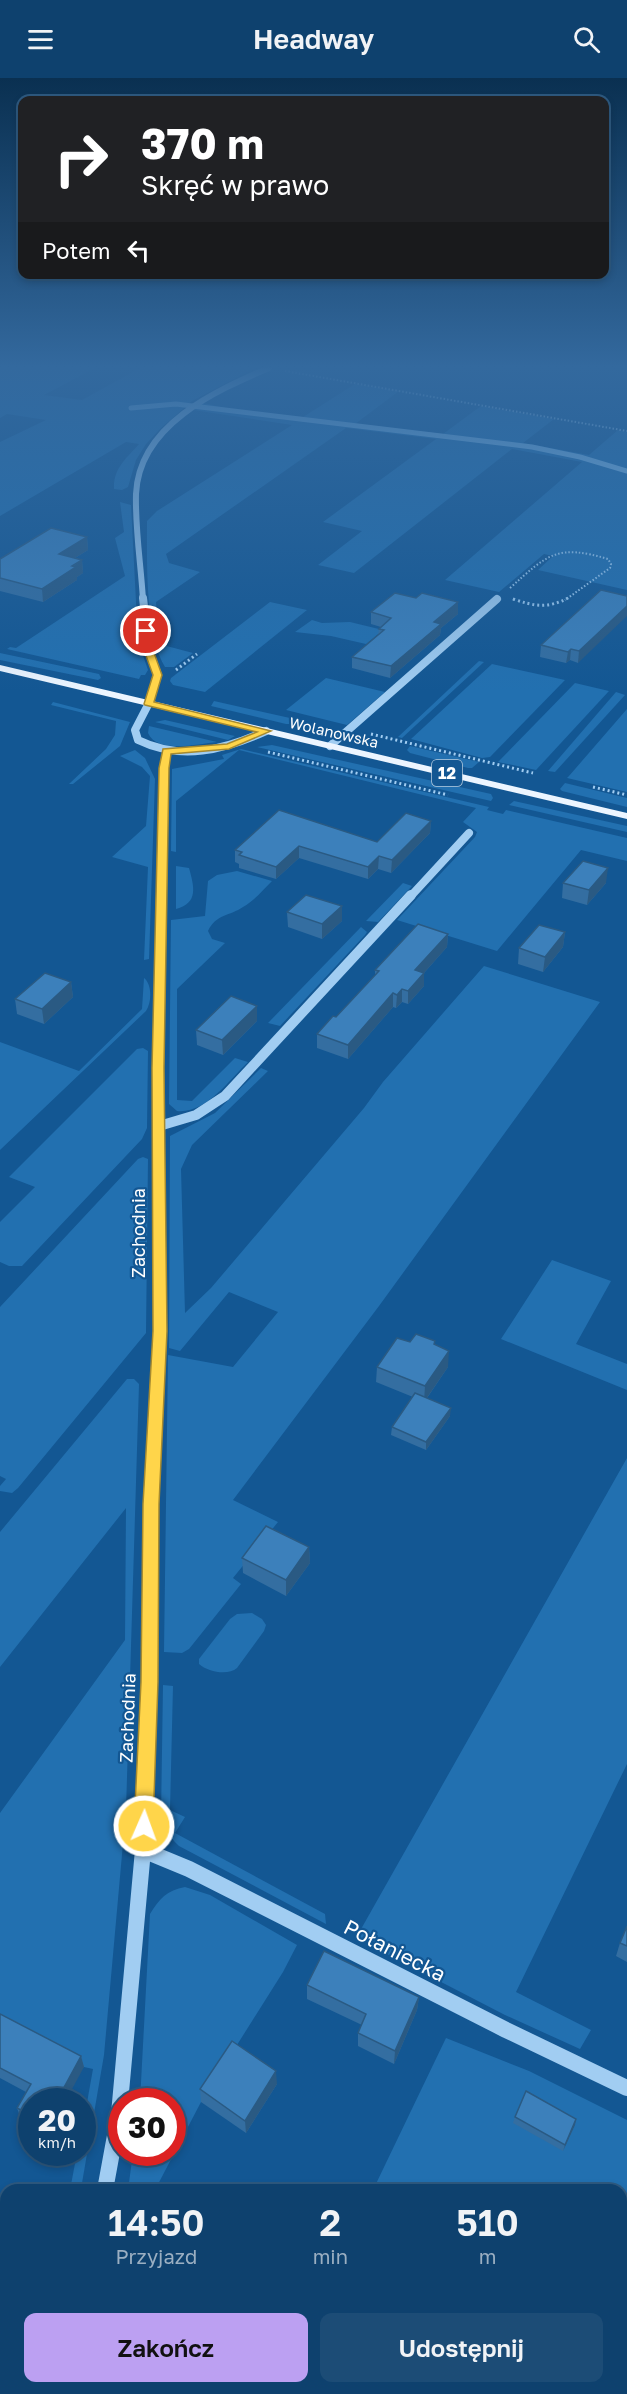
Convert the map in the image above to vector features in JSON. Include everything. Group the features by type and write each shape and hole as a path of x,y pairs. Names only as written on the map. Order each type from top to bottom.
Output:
{"main road":[{"name":"Wolanowska","path":"0,668 627,816"}],"street":[{"path":"137,476 136,493 144,614 149,650 158,675 149,704 135,730 138,740 167,752 190,752 229,747 266,731"},
{"path":"330,746 499,597"},
{"name":"Zachodnia","path":"106,2184 119,2114 143,1850 149,1682 151,1504 160,1331 158,1068 163,814 167,752"},
{"path":"159,1126 196,1115 225,1096 470,833"},
{"name":"Połaniecka","path":"143,1850 189,1869 506,2030 627,2088"}],"path":[{"path":"558,551 584,552 608,559 612,564 585,588 552,606 537,606 499,597 547,556 558,551"},
{"path":"158,675 175,670 197,654"}],"shaded area":[{"path":"0,476 68,476 0,516"},
{"path":"116,476 131,476 128,487 122,490 114,489"},
{"path":"212,476 277,476 166,554 169,563 200,572 156,602 159,644 193,653 174,667 165,667 158,653 148,597 147,521 157,511"},
{"path":"386,476 477,476 354,573 318,565 362,531 323,522"},
{"path":"566,476 627,476 627,590 538,570 553,556 544,554 499,592 445,580"},
{"path":"120,502 131,505 138,641 148,670 145,675 141,675 139,679 7,649 16,648 125,576 115,538 124,532"},
{"path":"270,602 307,610 205,692 173,685 171,678"},
{"path":"312,620 322,623 350,622 383,630 366,644 331,636 295,632"},
{"path":"0,653 99,674 101,678 98,680 0,660"},
{"path":"479,661 484,662 402,738 398,737"},
{"path":"492,664 565,680 490,757 482,758 411,739"},
{"path":"326,678 385,692 347,725 286,710"},
{"path":"575,683 609,691 536,770 498,762"},
{"path":"616,692 625,695 555,772 548,771"},
{"path":"214,701 299,720 286,724 211,706"},
{"path":"53,702 130,722 120,746 73,784 69,784 106,749 115,735 116,721 51,705"},
{"path":"627,709 627,792 567,778 569,776"},
{"path":"165,720 235,736 228,740 155,722"},
{"path":"149,726 217,742 189,746 160,744 148,733"},
{"path":"272,745 491,794 493,798 491,801 257,747"},
{"path":"410,746 479,762 472,768 468,768 410,753 407,750"},
{"path":"241,749 489,807 487,810 503,814 506,810 627,838 627,861 581,850 497,951 397,920 475,837 477,832 463,822 476,808 239,750 176,801 176,852 171,851 172,769 224,759 222,755"},
{"path":"135,750 145,758 155,779 149,959 144,960 148,867 112,857 146,826 150,776 142,767 120,756"},
{"path":"565,783 627,798 627,807 562,791 560,789"},
{"path":"514,801 627,826 627,832 509,805"},
{"path":"176,866 189,868 193,893 188,903 176,909"},
{"path":"237,871 272,881 247,905 219,918 211,925 208,931 212,939 225,943 177,989 177,1100 192,1101 235,1058 248,1062 207,1102 188,1110 177,1111 169,1104 171,920 205,916 208,881 217,875"},
{"path":"403,883 412,886 378,922 366,921"},
{"path":"361,927 367,932 365,935 280,1026 268,1023"},
{"path":"484,966 600,1002 379,1306 233,1500 278,1522 233,1578 241,1584 189,1649 182,1653 164,1652 168,1355 233,1367 278,1312 229,1292 180,1351 169,1348 170,1136 215,1113 261,1068 268,1071 192,1145 181,1169 185,1313 211,1288 364,1108 383,1082"},
{"path":"144,978 149,984 150,993 146,1011 0,1150 0,1042 79,1071 142,1009"},
{"path":"143,1048 148,1051 147,1128 142,1139 22,1266 9,1266 0,1262 0,1222 35,1187 9,1177 137,1049"},
{"path":"143,1157 148,1159 146,1333 18,1488 12,1493 0,1491 0,1486 6,1479 0,1476 0,1307 138,1159"},
{"path":"552,1260 611,1281 576,1344 627,1364 627,1390 501,1339"},
{"path":"127,1379 134,1379 139,1384 126,1810 104,2055 96,2102 96,2088 90,2088 93,2069 84,2067 0,2024 0,1813 125,1640 126,1508 0,1667 0,1532"},
{"path":"627,1458 627,1764 516,1992 591,2030 580,2049 505,2015 356,1938"},
{"path":"252,1613 262,1619 266,1625 237,1668 229,1672 218,1672 199,1664 199,1659 230,1619 237,1614"},
{"path":"163,1685 173,1686 170,1810 185,1817 175,1833 325,1914 326,1924 179,1846 167,1832 161,1816"},
{"path":"185,1887 210,1895 297,1945 283,1972 201,2102 186,2131 186,2088 141,2088 150,1914 164,1896 173,1890"},
{"path":"446,2038 529,2071 627,2120 627,2184 376,2184"},
{"path":"75,2166 85,2166 82,2184 71,2184"},
{"path":"131,2166 168,2166 158,2184 129,2184"}],"building":[{"path":"51,528 87,537 59,554 82,560 72,566 76,567 42,589 0,578 0,559"},
{"path":"601,590 627,596 627,606 579,651 571,649 568,652 541,645"},
{"path":"395,593 416,598 422,593 458,602 434,622 441,624 391,666 352,657 384,630 379,629 391,618 371,612"},
{"path":"279,810 377,842 406,813 431,821 392,860 379,856 368,867 299,846 276,867 239,855 242,852 235,850"},
{"path":"583,861 608,868 589,890 563,883"},
{"path":"306,895 342,906 322,924 287,912"},
{"path":"418,924 448,934 415,970 424,973 408,991 402,989 397,995 393,993 348,1045 317,1034 379,971 375,970"},
{"path":"539,925 565,932 545,957 519,948"},
{"path":"45,973 71,982 42,1009 15,999"},
{"path":"231,996 257,1006 222,1040 196,1030"},
{"path":"416,1334 435,1341 434,1344 449,1351 425,1386 377,1367 397,1338 410,1342"},
{"path":"415,1393 451,1408 426,1442 392,1427"},
{"path":"266,1526 309,1547 286,1580 242,1558"},
{"path":"627,1926 627,1946 620,1943"},
{"path":"324,1951 419,1997 395,2051 358,2033 366,2014 307,1985"},
{"path":"0,2014 81,2056 64,2088 29,2088 31,2084 0,2068"},
{"path":"232,2041 276,2071 245,2121 200,2089"},
{"path":"526,2091 576,2119 565,2145 515,2117"}],"route":[{"path":"144,1826 149,1682 151,1504 160,1331 158,1068 164,768 167,752 190,752 229,747 266,731 149,704 158,675 149,650 146,631"}]}
